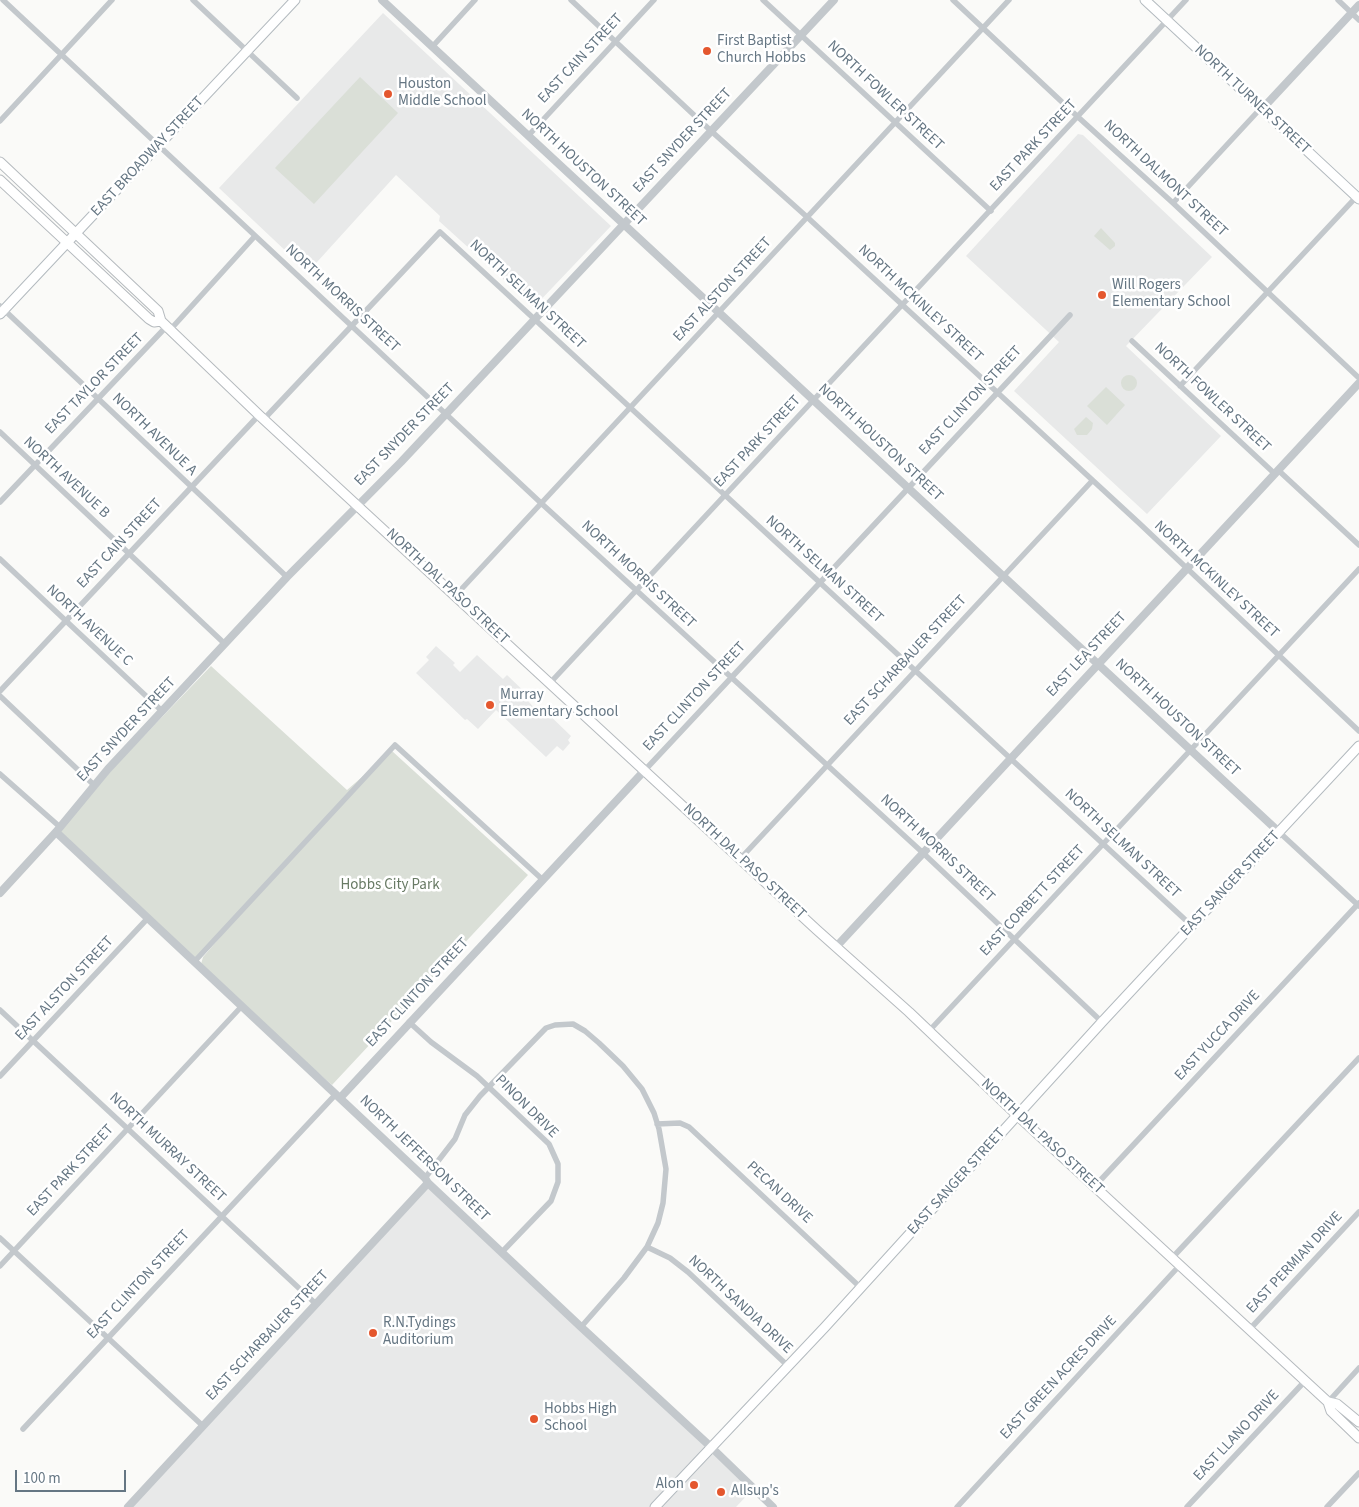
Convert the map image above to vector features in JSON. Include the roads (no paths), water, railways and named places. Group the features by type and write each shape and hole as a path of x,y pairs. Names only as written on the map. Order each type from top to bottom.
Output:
{"main road":[{"name":"EAST BROADWAY STREET","path":"1,310 68,243 295,0"},
{"name":"NORTH TURNER STREET","path":"1145,0 1358,196"},
{"name":"NORTH DAL PASO STREET","path":"0,162 158,311 166,326 261,417 929,1031 1328,1402 1331,1411 1359,1438"},
{"name":"NORTH DAL PASO STREET","path":"0,180 149,319 166,326"},
{"name":"EAST SANGER STREET","path":"655,1507 861,1288 1102,1022 1359,746"},
{"name":"NORTH DAL PASO STREET","path":"1328,1402 1337,1404 1359,1422"}],"street":[{"name":"NORTH MORRIS STREET","path":"3,0 541,503 828,765 1102,1022"},
{"path":"0,121 112,0"},
{"path":"193,0 297,98"},
{"name":"NORTH HOUSTON STREET","path":"382,0 1358,905"},
{"path":"432,47 475,0"},
{"name":"NORTH MCKINLEY STREET","path":"571,0 710,130 998,393 1359,731"},
{"name":"EAST CAIN STREET","path":"528,136 654,0"},
{"name":"NORTH FOWLER STREET","path":"763,0 991,211"},
{"name":"EAST SNYDER STREET","path":"0,893 58,830 94,785 287,577 446,413 834,0"},
{"name":"NORTH DALMONT STREET","path":"953,0 1359,378"},
{"name":"EAST ALSTON STREET","path":"455,596 1009,0"},
{"name":"EAST PARK STREET","path":"550,683 1186,0"},
{"path":"1338,0 1359,20"},
{"path":"1173,203 1359,5"},
{"path":"1180,386 1358,196"},
{"name":"EAST CAIN STREET","path":"0,691 66,622 190,486 261,417 440,232"},
{"name":"NORTH SELMAN STREET","path":"440,232 1192,926"},
{"name":"EAST TAYLOR STREET","path":"0,502 166,326 255,236"},
{"name":"NORTH AVENUE A","path":"1,310 287,577"},
{"name":"EAST CLINTON STREET","path":"23,1429 222,1216 409,1022 1070,315"},
{"name":"NORTH FOWLER STREET","path":"1132,341 1359,545"},
{"name":"EAST LEA STREET","path":"836,947 922,852 1012,758 1359,383"},
{"name":"NORTH AVENUE B","path":"0,432 225,644"},
{"name":"EAST SCHARBAUER STREET","path":"740,859 1092,481"},
{"name":"NORTH AVENUE C","path":"0,559 162,711"},
{"name":"EAST CORBETT STREET","path":"929,1031 1359,568"},
{"path":"0,696 94,785"},
{"path":"194,962 395,745 542,880"},
{"path":"0,774 58,830"},
{"name":"NORTH JEFFERSON STREET","path":"58,830 147,919 712,1447 773,1507"},
{"name":"EAST YUCCA DRIVE","path":"1095,1186 1358,905"},
{"name":"EAST ALSTON STREET","path":"0,1076 147,919"},
{"name":"EAST PARK STREET","path":"0,1266 242,1007"},
{"name":"NORTH MURRAY STREET","path":"0,1010 316,1304"},
{"name":"PINON DRIVE","path":"409,1022 431,1042 477,1076 549,1144 558,1164 558,1182 551,1201 502,1252"},
{"path":"427,1180 454,1139 465,1115 488,1087 546,1028 555,1025 573,1024 585,1030 623,1066 642,1089 658,1124 666,1169 663,1203 658,1223 647,1247 624,1278 581,1326"},
{"path":"1172,1258 1359,1058"},
{"name":"PECAN DRIVE","path":"658,1124 680,1123 689,1127 861,1288"},
{"name":"EAST SCHARBAUER STREET","path":"128,1507 316,1304 427,1180"},
{"name":"EAST PERMIAN DRIVE","path":"1249,1330 1359,1212"},
{"path":"0,1238 203,1426"},
{"name":"NORTH SANDIA DRIVE","path":"647,1247 670,1258 688,1272 788,1366"},
{"name":"EAST GREEN ACRES DRIVE","path":"957,1507 1180,1265"},
{"path":"1328,1402 1359,1368"},
{"name":"EAST LLANO DRIVE","path":"1187,1507 1305,1381"},
{"path":"1327,1507 1359,1473"}],"place":[{"name":"First Baptist Church Hobbs","path":"707,51"},
{"name":"Houston Middle School","path":"388,94"},
{"name":"Will Rogers Elementary School","path":"1102,295"},
{"name":"Murray Elementary School","path":"490,705"},
{"name":"R.N.Tydings Auditorium","path":"373,1333"},
{"name":"Hobbs High School","path":"534,1419"},
{"name":"Alon","path":"694,1485"},
{"name":"Allsup's","path":"721,1492"}],"park label":[{"name":"Hobbs City Park","path":"390,886"}]}
